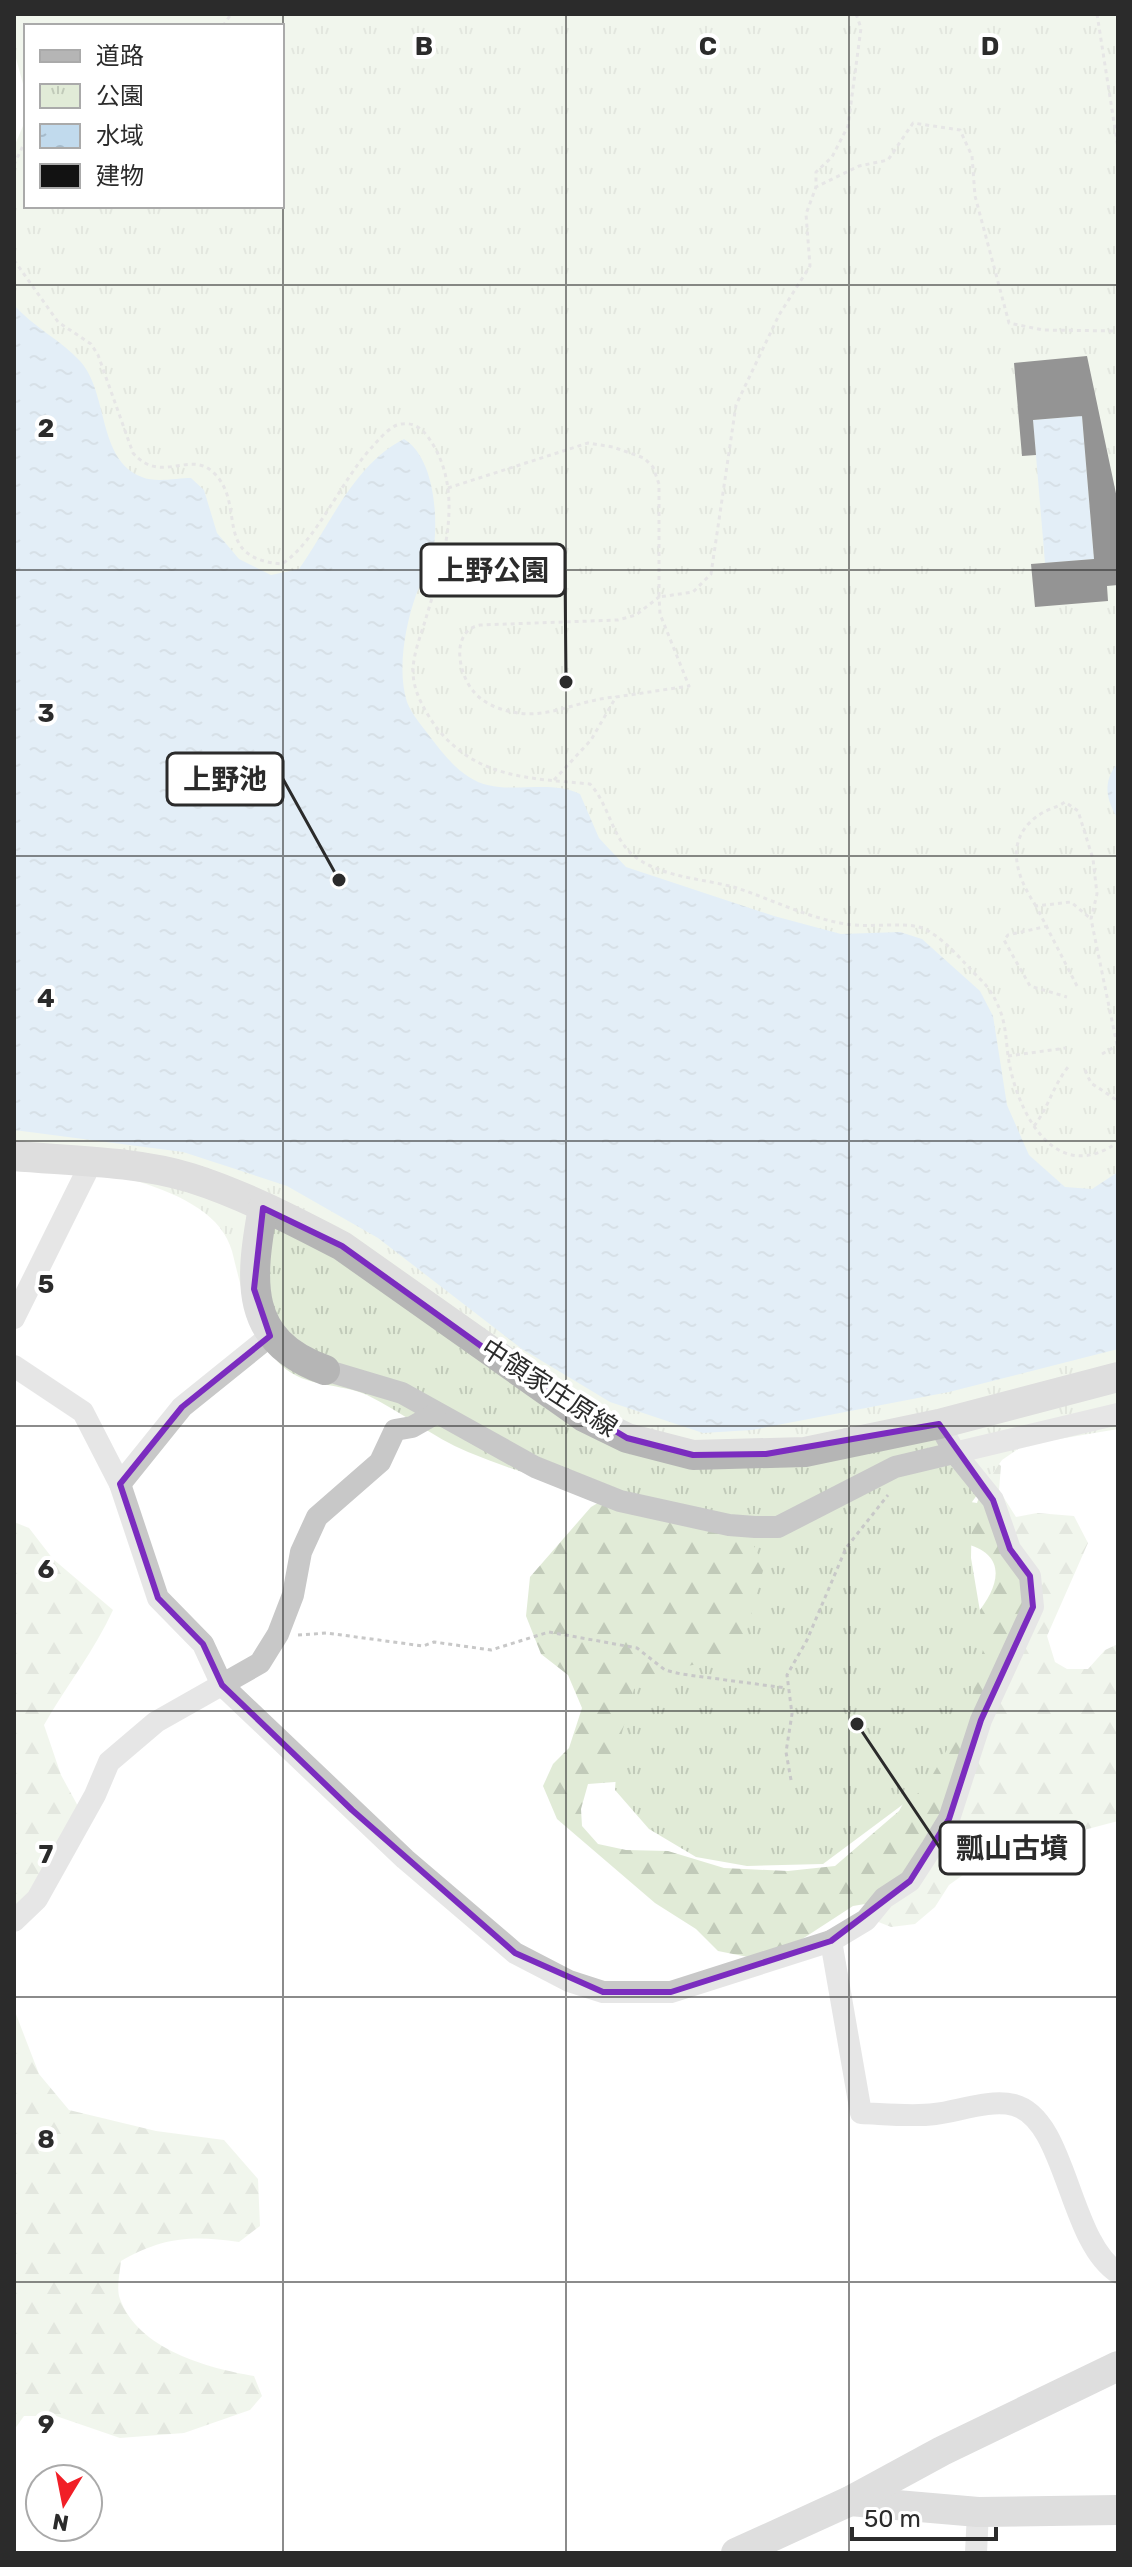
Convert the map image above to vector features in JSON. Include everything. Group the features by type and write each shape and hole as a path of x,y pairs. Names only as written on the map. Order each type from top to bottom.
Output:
{"main road":[{"name":"中領家庄原線","path":"14,1156 91,1163 190,1178 263,1208 342,1246 584,1417 627,1438 693,1455 805,1452 939,1424 1118,1377"},
{"path":"263,1208 253,1260 254,1289 270,1336 301,1361 325,1370"},
{"path":"736,2553 850,2501 942,2451 1118,2366"},
{"path":"850,2501 978,2512 1118,2510"}],"street":[{"path":"14,1318 91,1163"},
{"path":"120,1484 182,1407 270,1336"},
{"path":"14,1366 83,1412 120,1484 158,1598 203,1644 222,1685 405,1859 515,1953 569,1981 603,1992 671,1992 831,1941 866,1920 884,1898 910,1881 949,1819 981,1720 1033,1607 1030,1576 1010,1549 993,1500 955,1453 939,1424"},
{"path":"325,1370 367,1380 402,1393 535,1467 598,1493 742,1526 778,1527 895,1467 1118,1414"},
{"path":"14,1921 37,1899 95,1795 109,1762 156,1722 260,1663 278,1634 293,1595 301,1552 317,1517 380,1462 395,1430 412,1427 435,1414"},
{"path":"831,1941 861,2113 932,2115 1013,2105 1032,2113 1050,2142 1093,2244 1107,2266 1118,2273"},
{"path":"976,2553 978,2512"}],"path":[{"path":"447,489 588,443 613,447 644,458 653,467 659,484 659,597 660,614 689,686 616,697 545,714 523,714 497,708 481,700 465,679 460,663 463,636 470,627 480,625 618,620 636,615 659,597 693,592 711,574 736,405 752,379 779,315 810,266 806,214 816,187 816,172 832,157 848,126 861,28 856,14"},
{"path":"1097,14 1118,148"},
{"path":"816,187 859,166 888,160 913,123 960,130 972,156 975,196 1009,323 1043,330 1118,331"},
{"path":"14,165 24,143"},
{"path":"14,260 58,322 91,344 98,355 133,453 143,465 157,470 200,465 212,471 221,482 239,545 249,556 282,564 299,553 358,461 395,425 410,423 423,430 435,446 447,489 449,529 441,573 413,672 424,710 456,747 481,766 501,773 590,784 598,793 614,833 641,861 734,887 818,918 847,925 918,927 935,936 992,992 1002,1014 1008,1056 1021,1100 1034,1126 1056,1150 1081,1157 1100,1153 1118,1142"},
{"path":"441,573 559,582"},
{"path":"553,781 591,740 616,697"},
{"path":"1077,986 1048,926 1017,873 1016,845 1025,828 1041,814 1065,802 1078,811 1093,859 1097,894 1091,919 1118,1044 1102,1054"},
{"path":"1036,906 1071,902 1091,919"},
{"path":"1048,926 1008,935 1004,940 1030,986 1067,997"},
{"path":"1008,1056 1066,1048"},
{"path":"1034,1126 1047,1108 1057,1080 1069,1066"},
{"path":"1085,1070 1091,1083 1118,1101"},
{"path":"791,1780 786,1752 792,1714 786,1688 794,1658 807,1640 846,1548 891,1492"},
{"path":"278,1634 327,1633 423,1646 434,1642 491,1650 549,1632 637,1648 665,1670 673,1672 786,1688"}],"highlighted area":[{"path":"263,1208 342,1246 520,1374 627,1438 693,1455 766,1454 939,1424 993,1500 1010,1549 1030,1576 1033,1607 981,1720 949,1819 910,1881 831,1941 671,1992 603,1992 515,1953 352,1810 222,1685 203,1644 158,1598 120,1484 182,1407 270,1336 254,1289"}],"green space":[{"path":"14,14 1118,14 1118,1429 1024,1445 1002,1460 972,1502 971,1558 985,1641 968,1713 925,1788 823,1864 747,1866 696,1857 649,1829 615,1790 618,1747 634,1689 682,1667 740,1656 764,1567 747,1531 536,1477 455,1446 367,1395 313,1382 291,1373 271,1354 255,1327 232,1251 220,1228 199,1208 171,1193 139,1182 105,1173 14,1159 14,147 24,124 24,208 284,208 284,24 24,24 24,88 14,51"},
{"path":"992,1458 1001,1466 999,1490 1016,1517 1037,1513 1074,1516 1088,1543 1047,1636 1055,1662 1067,1669 1088,1669 1105,1650 1118,1644 1118,1821 1084,1830 1052,1829 990,1875 963,1875 949,1885 935,1907 915,1924 891,1927 876,1921 865,1904 853,1906 793,1945 753,1958 718,1951 696,1929 655,1903 557,1819 543,1786 553,1764 569,1748 582,1708 568,1675 541,1654 526,1616 530,1577 591,1507 625,1487 763,1541 772,1577 749,1652 628,1781 588,1784 581,1809 582,1826 598,1844 626,1850 668,1851 724,1868 788,1871 835,1866 899,1811 918,1777 976,1615 991,1593 996,1572 993,1563 987,1554 962,1543 964,1501 977,1503"},
{"path":"14,1522 29,1528 53,1559 113,1610 44,1725 61,1775 79,1808 14,1931"},
{"path":"14,2009 39,2074 69,2110 156,2131 224,2140 258,2179 260,2226 239,2242 192,2239 151,2247 121,2261 118,2285 120,2299 129,2316 158,2343 216,2368 254,2376 262,2396 250,2410 184,2433 120,2438 56,2416 24,2416 14,2430"}],"water":[{"path":"14,305 80,361 96,390 110,441 117,456 128,468 153,480 191,478 204,490 217,533 239,559 271,575 299,569 344,497 386,450 404,439 415,449 430,480 435,536 430,568 417,591 409,620 403,677 409,707 435,743 458,769 482,783 510,788 553,787 580,794 599,838 626,867 774,916 841,934 900,932 922,939 980,991 993,1016 1007,1105 1029,1155 1065,1187 1092,1189 1118,1172 1118,1349 949,1392 752,1430 703,1433 610,1402 522,1349 378,1238 287,1186 183,1152 14,1130"},
{"path":"1082,416 1094,559 1045,563 1033,420"},
{"path":"1118,763 1118,819 1111,805 1108,784"}],"building":[{"path":"1087,356 1118,503 1118,585 1107,586 1108,601 1035,607 1031,564 1094,559 1082,416 1033,420 1036,455 1022,456 1014,363"}],"place":[{"name":"上野公園","path":"566,682"},
{"name":"上野池","path":"339,880"},
{"name":"瓢山古墳","path":"857,1724"}]}
